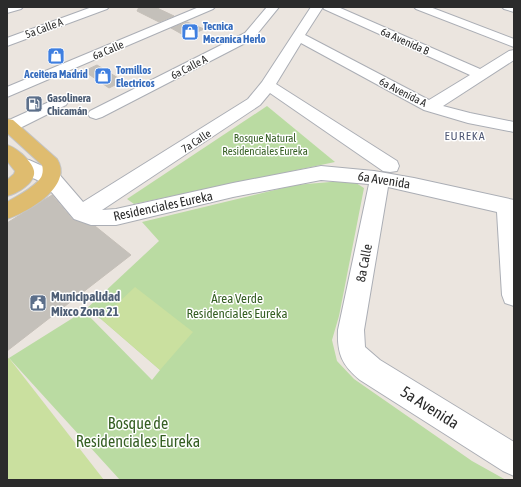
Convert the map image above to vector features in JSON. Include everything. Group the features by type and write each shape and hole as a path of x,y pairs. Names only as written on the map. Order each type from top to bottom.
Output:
{"main road":[{"path":"7,212 27,200 51,171 8,125"},
{"path":"7,151 23,169 22,180 7,189"}],"street":[{"path":"7,10 17,7"},
{"name":"5a Calle A","path":"7,42 103,7"},
{"name":"6a Calle","path":"7,82 192,7"},
{"name":"6a Calle","path":"7,92 41,89 209,7"},
{"name":"6a Calle A","path":"96,114 249,36 273,7"},
{"name":"7a Calle","path":"81,213 245,110 254,102 268,85 317,7"},
{"name":"6a Avenida B","path":"328,7 482,75"},
{"path":"420,7 514,43"},
{"path":"508,7 514,9"},
{"name":"6a Avenida A","path":"299,36 361,71 430,107 468,118 514,128"},
{"path":"430,107 514,54"},
{"name":"6a Avenida","path":"268,85 385,172 414,185 512,202"},
{"path":"8,125 60,102 41,89"},
{"path":"23,169 51,171 81,213"},
{"name":"6a Avenida","path":"322,173 385,172"},
{"name":"8a Calle","path":"351,348 352,330 385,172"},
{"name":"Residenciales Eureka","path":"81,213 91,217 116,217 239,189 322,173"},
{"path":"512,202 514,295"},
{"name":"5a Avenida","path":"351,348 356,358 370,370 514,460"}],"green space":[{"name":"Bosque Natural Residenciales Eureka","path":"267,106 335,162 134,204 127,199"},
{"name":"Área Verde Residenciales Eureka","path":"342,181 356,183 364,188 339,316 332,340 337,361 354,379 472,461 506,480 120,480 9,358 84,311 159,241 142,222 295,185","holes":["85,312 101,319 160,370 152,380"]},
{"path":"135,287 193,332 160,370 101,319"},
{"path":"9,358 104,480 7,480 7,359"}],"building":[{"path":"139,7 155,7 174,16 159,22 137,11"},
{"name":"Tecnica Mecanica Herlo","path":"187,22 204,29 187,37 171,28"},
{"name":"Tornillos Electricos","path":"97,65 123,81 109,88 84,71"},
{"name":"Municipalidad Mixco Zona 21","path":"52,195 73,220 95,226 131,255 7,351 7,223"}],"place":[{"name":"Tecnica Mecanica Herlo","path":"190,32"},
{"name":"Aceitera Madrid","path":"56,56"},
{"name":"Tornillos Electricos","path":"103,76"},
{"name":"Gasolinera Chicamán","path":"34,104"},
{"name":"Municipalidad Mixco Zona 21","path":"38,303"}],"district":[{"name":"EUREKA","path":"465,136"}],"park label":[{"name":"Bosque de Residenciales Eureka","path":"138,432"}]}
